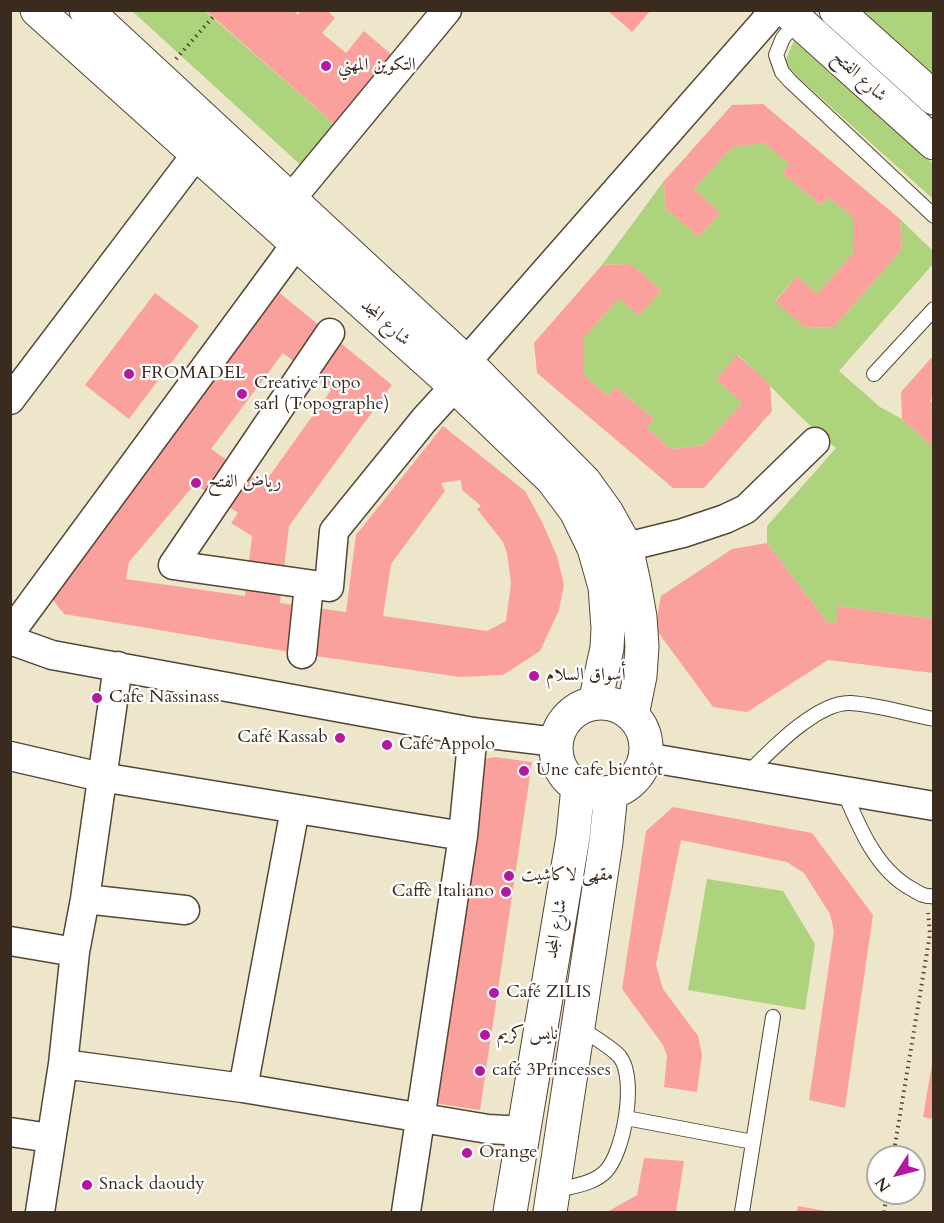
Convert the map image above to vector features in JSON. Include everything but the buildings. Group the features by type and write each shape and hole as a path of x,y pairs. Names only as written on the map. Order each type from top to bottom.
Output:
{"main road":[{"name":"شارع المجد","path":"37,10 205,142 290,200 461,374 552,479 576,511 594,548 605,587 608,628 604,668 595,703"},
{"name":"شارع الفتح","path":"836,10 933,98"},
{"name":"شارع المجد","path":"95,13 296,244 461,374 584,481 607,513 626,547 640,617 642,646 640,676 632,715"},
{"name":"شارع الفتح","path":"786,14 933,142"},
{"path":"595,703 608,703 621,707 632,715 641,727 645,742 645,757 639,773 627,785 611,792 588,791 578,787 561,771 557,759 556,742 560,728 568,716 580,707 595,703"},
{"name":"شارع المجد","path":"510,1212 573,837 578,787"},
{"name":"شارع المجد","path":"551,1202 606,842 611,792"}],"street":[{"path":"290,200 447,10"},
{"path":"330,333 173,565 329,587 334,531 461,374 786,14"},
{"path":"10,400 205,142"},
{"path":"10,633 296,244"},
{"path":"626,547 683,533 725,519 746,509 815,442"},
{"path":"302,654 309,585"},
{"path":"10,640 52,655 473,732 556,742"},
{"path":"40,1212 63,1064 75,952 85,899 118,666"},
{"path":"406,1212 463,836 473,732"},
{"path":"10,756 102,777 463,836"},
{"path":"645,757 933,806"},
{"path":"243,1088 295,809"},
{"path":"85,899 185,910"},
{"path":"10,941 75,952"},
{"path":"63,1064 243,1088 488,1129 523,1131"},
{"path":"10,1131 50,1138"}],"lane":[{"path":"786,14 783,38 776,55 782,72 933,216"},
{"path":"874,374 933,309"},
{"path":"747,775 783,738 802,723 826,710 842,705 849,703 933,719"},
{"path":"843,789 861,832 881,861 901,884 930,897"},
{"path":"742,1212 773,1017"},
{"path":"551,1202 607,1171 615,1158 626,1118 628,1078 626,1067 619,1056 578,1027"},
{"path":"626,1118 753,1142"}],"path":[{"path":"170,66 213,17"},
{"path":"895,1145 930,934 930,897"}],"green space":[{"path":"132,11 205,11 340,129 305,169"},
{"path":"858,11 933,11 933,78"},
{"path":"794,41 933,164 933,199 790,70 786,59"},
{"path":"764,143 789,164 782,173 821,205 828,197 853,217 853,253 817,294 797,276 775,301 806,328 834,327 902,249 900,219 934,252 933,264 839,371 880,407 902,419 933,447 933,619 839,606 836,624 827,622 767,543 767,526 836,448 738,355 716,379 742,403 704,445 671,449 647,428 654,419 615,387 608,396 583,375 583,339 619,298 639,316 661,290 631,264 602,265 664,181 665,208 699,237 720,213 694,189 732,147"},
{"path":"707,879 783,891 815,944 805,1010 688,990"}],"place":[{"name":"التكوين المهني","path":"326,66"},
{"name":"FROMADEL","path":"129,374"},
{"name":"CreativeTopo sarl (Topographe)","path":"242,394"},
{"name":"رياض الفتح","path":"196,483"},
{"name":"أسواق السلام","path":"534,676"},
{"name":"Cafe Nassinass","path":"97,698"},
{"name":"Café Kassab","path":"340,738"},
{"name":"Café Appolo","path":"387,745"},
{"name":"Une cafe bientôt","path":"524,771"},
{"name":"مقهى لاكاشيت","path":"509,876"},
{"name":"Caffè Italiano","path":"506,892"},
{"name":"Café ZILIS","path":"494,993"},
{"name":"نايس كريم","path":"485,1035"},
{"name":"café 3Princesses","path":"480,1071"},
{"name":"Orange","path":"467,1153"},
{"name":"Snack daoudy","path":"87,1185"}]}
